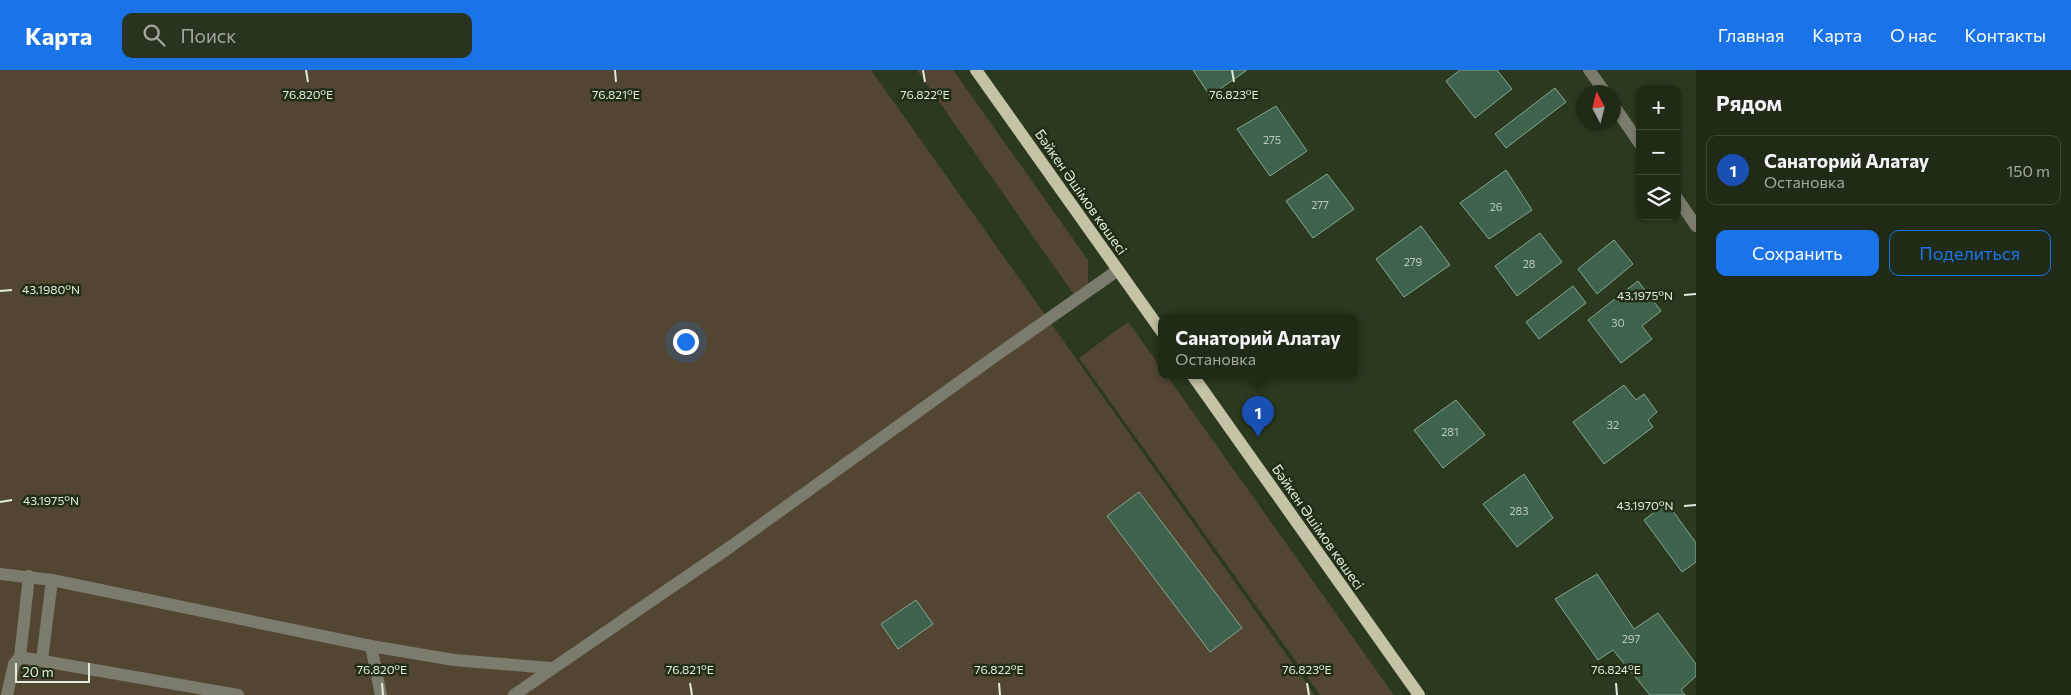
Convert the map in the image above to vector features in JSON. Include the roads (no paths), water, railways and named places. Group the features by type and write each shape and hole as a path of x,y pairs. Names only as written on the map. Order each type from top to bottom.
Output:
{"main road":[{"name":"Бәйкен Әшімов көшесі","path":"976,70 1158,326"},
{"name":"Бәйкен Әшімов көшесі","path":"1195,379 1419,695"}],"street":[{"path":"1589,70 1599,85"},
{"path":"1621,116 1636,138"},
{"path":"1681,204 1696,226"},
{"path":"514,695 730,547 1118,270"},
{"path":"0,574 52,580 371,646 454,660 551,668"},
{"path":"7,695 14,664 20,657 29,576"},
{"path":"42,660 52,580"},
{"path":"371,646 381,695"},
{"path":"20,657 238,695"}],"place":[{"name":"Санаторий Алатау","path":"1258,437"}]}
